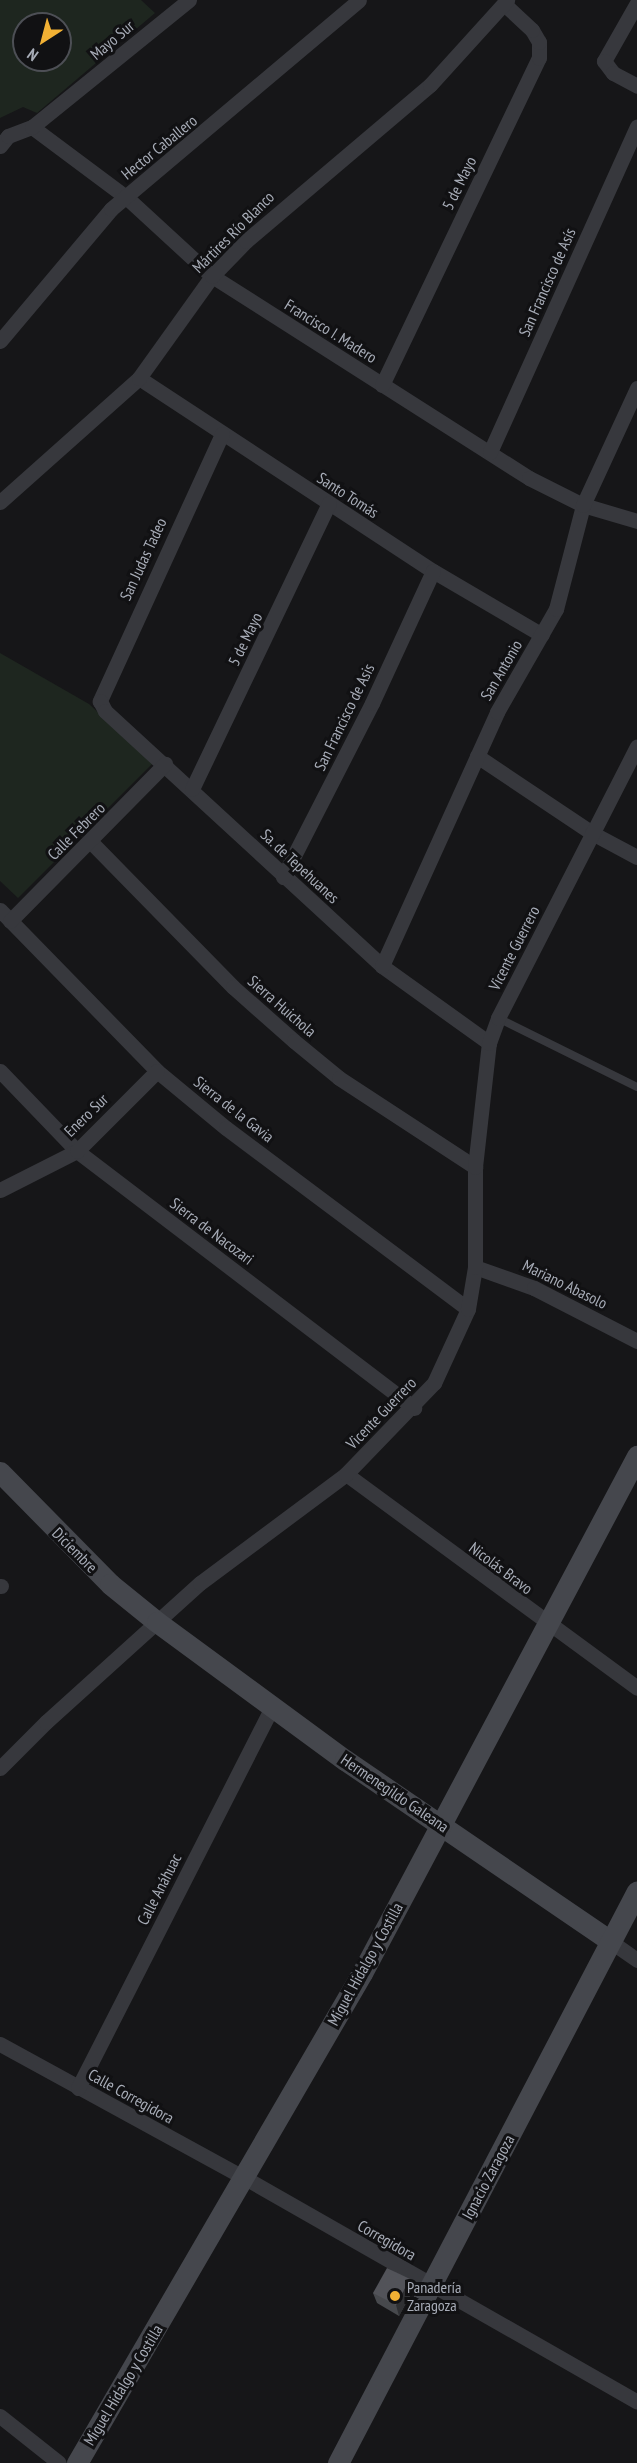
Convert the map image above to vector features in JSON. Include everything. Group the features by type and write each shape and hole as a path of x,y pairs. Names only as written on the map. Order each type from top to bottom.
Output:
{"main road":[{"name":"Miguel Hidalgo y Costilla","path":"77,2463 245,2178 362,1973 637,1456"},
{"name":"Diciembre","path":"0,1472 110,1584 157,1622"},
{"name":"Hermenegildo Galeana","path":"157,1622 273,1706 610,1941"},
{"name":"Ignacio Zaragoza","path":"338,2463 637,1891"}],"street":[{"name":"Mayo Sur","path":"0,146 8,136 32,127 189,0"},
{"name":"Hector Caballero","path":"0,340 111,208 359,0"},
{"name":"Mártires Río Blanco","path":"0,502 139,378 212,276 291,200 430,85 505,2"},
{"name":"5 de Mayo","path":"382,385 539,58 539,42 532,30 505,2"},
{"path":"637,3 604,61 613,73 637,86"},
{"name":"Francisco I. Madero","path":"32,127 126,197 212,276 529,478 583,505 637,521"},
{"name":"San Francisco de Asís","path":"490,452 637,127"},
{"name":"Santo Tomás","path":"139,378 433,571 542,635"},
{"name":"San Antonio","path":"382,966 507,693 542,635 564,584 583,505 637,388"},
{"name":"San Judas Tadeo","path":"100,701 222,434"},
{"name":"5 de Mayo","path":"192,789 329,503"},
{"name":"San Francisco de Asis","path":"283,877 372,703 433,571"},
{"name":"Sa. de Tepehuanes","path":"100,701 105,711 382,966 489,1043"},
{"name":"Vicente Guerrero","path":"0,1768 200,1583 346,1474 414,1408 439,1374 468,1309 475,1267 475,1167 489,1043 498,1018 637,746"},
{"path":"477,756 592,833 637,857"},
{"name":"Calle Febrero","path":"5,916 91,842 165,764"},
{"name":"Sierra Huichola","path":"91,842 233,987 294,1041 339,1078 475,1167"},
{"name":"Sierra de la Gavia","path":"5,916 157,1071 226,1128 468,1309"},
{"name":"Sierra de Nacozari","path":"0,1071 77,1150 414,1408"},
{"name":"Enero Sur","path":"0,1190 77,1150 157,1071"},
{"name":"Mariano Abasolo","path":"475,1267 534,1288 637,1341"},
{"name":"Nicolás Bravo","path":"346,1474 547,1625 637,1688"},
{"name":"Calle Anáhuac","path":"78,2088 273,1706"},
{"name":"Hermenegildo Galeana","path":"610,1941 637,1960"},
{"name":"Calle Corregidora","path":"0,2044 245,2178"},
{"name":"Corregidora","path":"245,2178 430,2286 637,2402"},
{"path":"0,2416 59,2463"}],"lane":[{"path":"498,1018 637,1086"}],"shaded area":[{"path":"0,0 141,0 155,13 37,113 23,107 0,118"},
{"path":"0,653 89,704 153,763 18,898 0,881"}],"building":[{"path":"387,2268 410,2279 396,2305 373,2293"}],"place":[{"name":"Panadería Zaragoza","path":"395,2296"}]}
